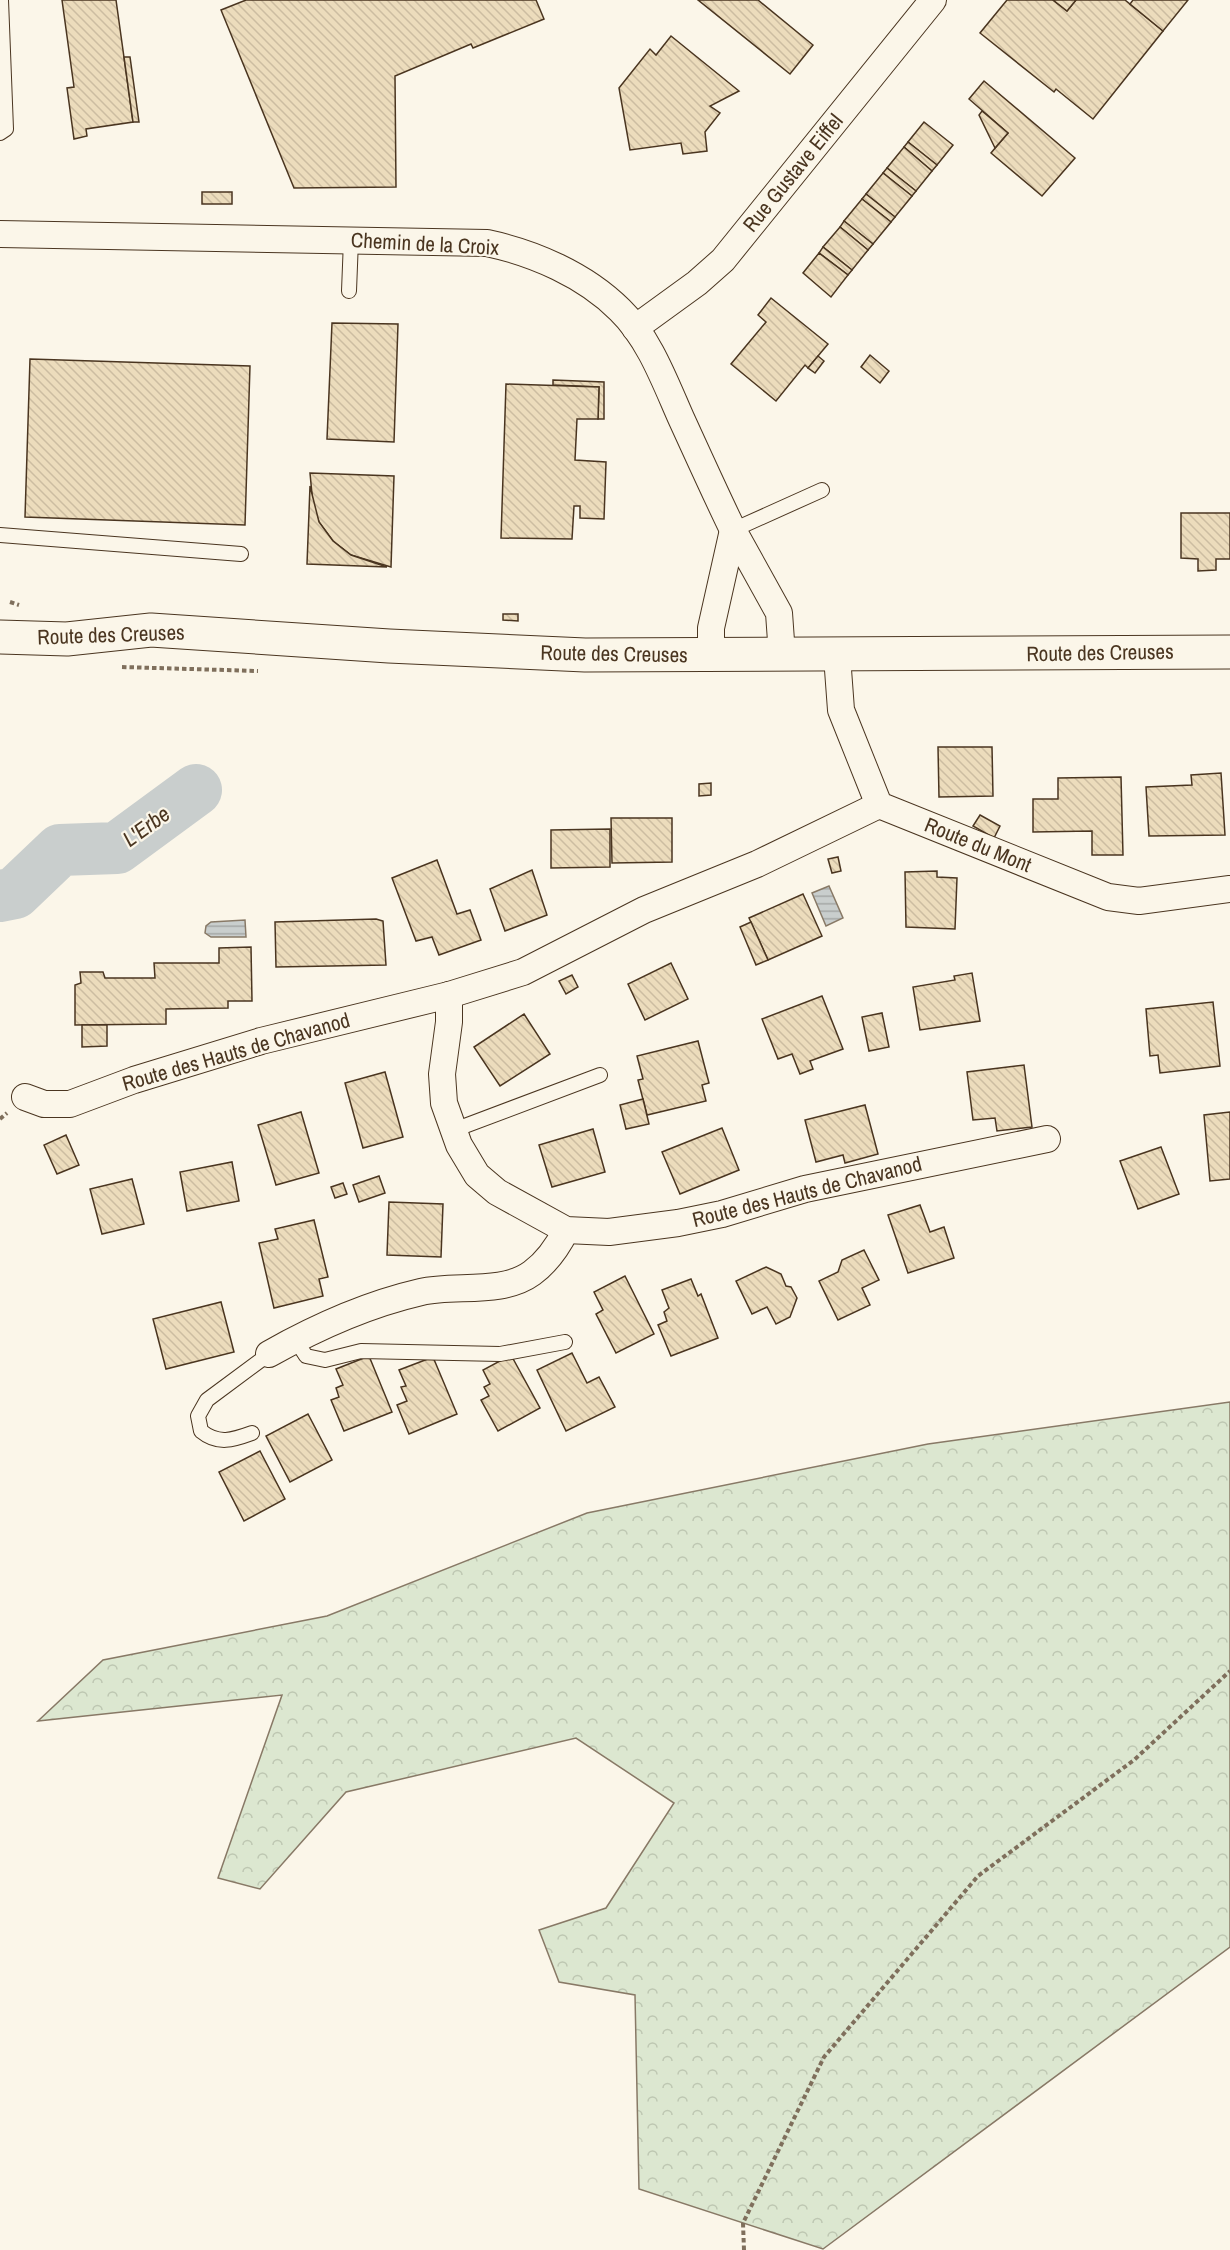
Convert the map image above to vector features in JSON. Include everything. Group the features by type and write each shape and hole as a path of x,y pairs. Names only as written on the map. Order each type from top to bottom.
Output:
{"main road":[{"path":"0,618 69,618 151,630"},
{"name":"Route des Creuses","path":"0,637 67,639 151,630 527,653 837,656 1230,652"}],"street":[{"name":"Rue Gustave Eiffel","path":"635,328 697,283 723,260 933,0"},
{"name":"Chemin de la Croix","path":"0,234 486,243 518,250 564,271 600,294 621,311 635,328 660,371 733,530 778,613 782,655"},
{"path":"711,654 711,628 733,530"},
{"path":"837,656 841,710 879,805"},
{"name":"Route du Mont","path":"879,805 1108,897 1139,901 1230,889"},
{"name":"Route des Hauts de Chavanod","path":"25,1097 44,1104 70,1104 134,1080 261,1041 449,995 523,972 644,910 757,864 879,805"},
{"name":"Route des Hauts de Chavanod","path":"449,995 449,1022 442,1074 444,1103 454,1130 477,1175 496,1192 566,1230 609,1232 678,1223 722,1214 805,1189 1047,1140"},
{"path":"269,1354 295,1339 374,1307 422,1292 510,1283 532,1273 556,1249 566,1230"}],"lane":[{"path":"0,133 6,129 1,0"},
{"path":"349,291 351,240"},
{"path":"733,530 822,490"},
{"path":"0,535 241,554"},
{"path":"454,1130 600,1075"},
{"path":"295,1339 306,1356 325,1360 361,1351 500,1354 565,1342"},
{"path":"252,1433 230,1441 218,1441 201,1431 198,1416 207,1400 269,1354"}],"path":[{"path":"744,2250 743,2223 824,2057 978,1876 1134,1760 1230,1671"}],"green space":[{"path":"1230,1402 1230,1947 823,2249 639,2189 635,1995 559,1982 539,1930 606,1908 674,1803 576,1738 346,1792 260,1889 218,1878 282,1695 38,1721 103,1660 327,1616 587,1513 928,1444"}],"shaded area":[{"path":"829,886 843,918 826,926 812,893"},
{"path":"245,920 246,937 211,937 205,933 206,926 211,922"}],"building":[{"path":"62,0 116,0 133,122 86,129 87,136 74,139 67,88 74,87"},
{"path":"246,0 536,0 544,19 473,48 471,44 395,76 396,187 294,188 221,10"},
{"path":"698,0 758,0 813,45 790,74"},
{"path":"1007,0 1053,0 1067,11 1076,0 1125,0 1163,31 1093,119 1056,89 1054,92 980,33"},
{"path":"1053,0 1076,0 1067,11"},
{"path":"1133,0 1188,0 1163,31 1130,4"},
{"path":"671,36 739,91 710,106 720,113 705,132 707,151 683,154 681,143 630,150 619,88 650,49 656,55"},
{"path":"124,57 130,57 139,122 133,122"},
{"path":"984,81 1075,158 1042,196 991,153 1008,133 969,99"},
{"path":"982,111 1008,133 995,148 979,115"},
{"path":"924,122 953,145 937,165 908,142"},
{"path":"908,142 937,165 932,171 904,147"},
{"path":"904,147 932,171 916,191 887,168"},
{"path":"887,168 916,191 912,196 883,173"},
{"path":"883,173 912,196 895,217 866,194"},
{"path":"202,192 232,192 232,204 202,204"},
{"path":"866,194 895,217 891,222 862,199"},
{"path":"862,199 891,222 873,244 844,221"},
{"path":"844,221 873,244 868,250 840,227"},
{"path":"840,227 868,250 852,270 823,247"},
{"path":"823,247 852,270 848,275 819,253"},
{"path":"819,253 848,275 831,297 803,273"},
{"path":"771,298 828,344 808,368 805,365 776,401 731,364 766,322 758,315"},
{"path":"332,323 398,324 394,442 327,439"},
{"path":"870,355 889,371 880,383 861,367"},
{"path":"818,356 824,361 815,373 808,368"},
{"path":"30,359 250,366 245,525 25,517"},
{"path":"553,380 604,382 604,419 598,419 599,387 553,385"},
{"path":"506,384 599,387 598,419 577,419 575,460 606,462 604,519 580,518 580,506 574,506 572,539 501,538"},
{"path":"310,473 394,476 391,567 351,555 333,541 319,522 313,505"},
{"path":"310,486 319,522 333,541 351,555 387,567 307,564"},
{"path":"1181,513 1230,513 1230,559 1216,559 1216,570 1198,571 1198,559 1181,558"},
{"path":"503,614 518,614 518,621 503,620"},
{"path":"938,747 992,747 993,796 939,797"},
{"path":"1221,773 1225,835 1149,836 1146,787 1192,785 1191,775"},
{"path":"1121,777 1123,855 1092,855 1092,831 1033,832 1033,799 1058,799 1058,778"},
{"path":"711,783 711,795 699,796 699,784"},
{"path":"980,815 1000,826 994,838 973,826"},
{"path":"611,818 672,818 672,862 612,863"},
{"path":"610,829 610,867 551,868 551,830"},
{"path":"838,857 841,871 832,873 828,859"},
{"path":"437,860 457,914 470,910 481,940 439,955 432,937 416,941 392,878"},
{"path":"532,870 547,915 505,931 490,889"},
{"path":"937,871 937,877 957,878 955,929 906,927 905,872"},
{"path":"803,894 822,936 768,960 749,918"},
{"path":"376,919 383,921 386,965 276,967 275,922"},
{"path":"751,922 768,960 756,965 740,927"},
{"path":"251,947 252,1001 228,1001 228,1008 166,1009 166,1024 75,1025 75,985 81,983 80,972 103,972 105,978 155,978 154,963 219,963 219,948"},
{"path":"671,963 688,999 645,1020 628,984"},
{"path":"972,973 980,1021 920,1030 913,987 955,980 954,976"},
{"path":"572,975 578,987 566,994 559,981"},
{"path":"822,996 843,1049 810,1061 813,1069 800,1074 792,1054 778,1059 762,1019"},
{"path":"1213,1002 1220,1066 1160,1073 1158,1055 1150,1056 1146,1009"},
{"path":"882,1013 889,1047 869,1051 862,1017"},
{"path":"524,1014 550,1054 500,1086 474,1047"},
{"path":"82,1025 107,1025 107,1046 82,1047"},
{"path":"698,1041 709,1083 702,1085 706,1101 647,1115 638,1080 643,1079 637,1056"},
{"path":"1024,1065 1032,1127 997,1131 995,1118 973,1120 967,1072"},
{"path":"385,1072 403,1137 363,1148 345,1083"},
{"path":"643,1099 649,1124 626,1129 620,1105"},
{"path":"865,1105 878,1154 845,1163 843,1155 816,1162 805,1120"},
{"path":"301,1112 319,1173 276,1185 258,1125"},
{"path":"1230,1112 1230,1179 1210,1181 1204,1115"},
{"path":"722,1128 739,1170 680,1194 662,1152"},
{"path":"593,1129 605,1172 552,1187 539,1145"},
{"path":"66,1135 79,1165 57,1174 44,1145"},
{"path":"1161,1147 1179,1194 1138,1209 1120,1161"},
{"path":"232,1162 239,1201 187,1211 180,1172"},
{"path":"379,1176 385,1193 359,1202 353,1185"},
{"path":"132,1179 144,1224 102,1234 90,1189"},
{"path":"343,1183 347,1194 335,1198 331,1187"},
{"path":"389,1202 443,1204 441,1257 387,1255"},
{"path":"920,1205 930,1232 944,1227 954,1258 908,1273 888,1215"},
{"path":"314,1220 328,1277 319,1279 323,1296 274,1308 259,1243 278,1239 275,1229"},
{"path":"864,1250 879,1280 862,1288 870,1305 838,1320 819,1281 838,1272 842,1260"},
{"path":"766,1267 781,1274 786,1286 791,1287 797,1298 790,1317 776,1324 767,1307 752,1314 736,1281"},
{"path":"625,1276 654,1334 616,1353 596,1314 603,1310 594,1292"},
{"path":"691,1279 698,1296 701,1294 718,1338 671,1356 658,1325 667,1321 664,1312 669,1308 662,1290"},
{"path":"221,1302 234,1352 166,1369 153,1319"},
{"path":"572,1353 587,1383 599,1377 615,1407 566,1431 537,1370"},
{"path":"511,1355 540,1408 498,1431 481,1400 489,1396 484,1387 490,1384 483,1370"},
{"path":"369,1356 392,1412 344,1431 331,1400 339,1397 336,1388 343,1385 336,1369"},
{"path":"433,1357 457,1414 409,1434 397,1405 407,1401 401,1387 406,1386 399,1370"},
{"path":"308,1414 332,1460 290,1482 266,1436"},
{"path":"260,1451 285,1499 244,1521 219,1472"}],"waterway":[{"name":"L'Erbe","path":"0,896 15,893 60,850 117,848 196,790"}]}
